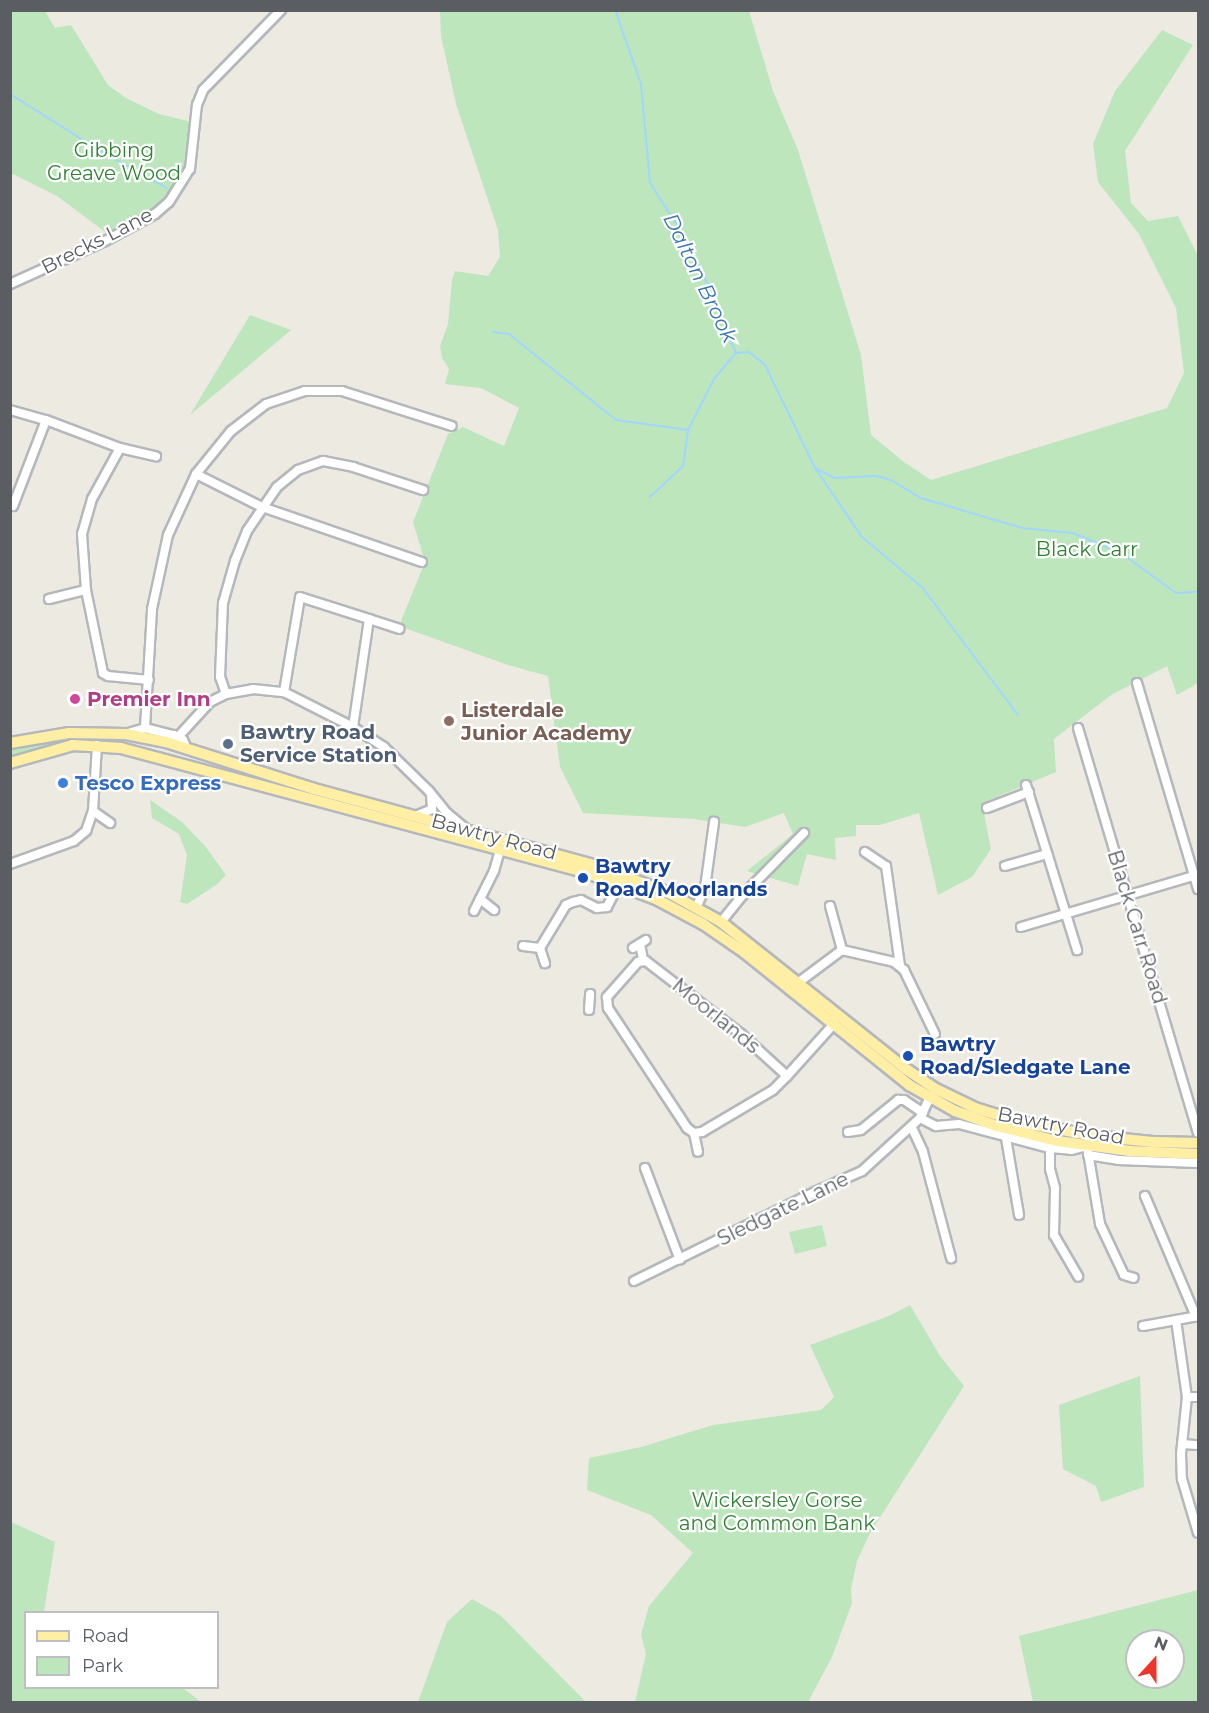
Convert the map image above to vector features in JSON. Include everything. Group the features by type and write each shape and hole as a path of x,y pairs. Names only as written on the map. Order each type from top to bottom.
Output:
{"main road":[{"name":"Bawtry Road","path":"10,743 69,733 126,734 188,749 270,776 467,830 621,879 696,908 721,922 923,1081 975,1107 1065,1132 1179,1146 1198,1154"},
{"name":"Bawtry Road","path":"10,763 58,747 97,745 125,749 500,850 621,879 703,924 753,959 833,1026 929,1099 997,1126 1088,1150 1198,1143"},
{"path":"187,765 194,758 188,749"},
{"path":"855,1028 852,1035 869,1054"}],"street":[{"name":"Brecks Lane","path":"10,284 105,241 155,214 168,202 190,169 197,105 203,90 281,10"},
{"path":"145,728 152,609 166,546 196,474 231,431 266,404 305,392 342,391 452,426"},
{"path":"10,410 46,420 120,448 156,456"},
{"path":"13,506 46,420"},
{"path":"120,448 92,499 82,534 86,590 103,673 108,676 149,680"},
{"path":"226,694 220,677 223,603 235,561 247,531 277,487 298,470 323,461 353,467 423,490"},
{"path":"196,474 262,507 422,562"},
{"path":"284,692 302,587"},
{"path":"49,599 86,590"},
{"path":"300,597 399,629"},
{"path":"353,727 369,619"},
{"path":"1137,683 1197,875 1198,889"},
{"path":"178,737 210,702 226,694 253,689 284,692 353,727 384,747 429,791 447,813 467,830"},
{"path":"126,734 145,728 178,737 188,749"},
{"name":"Black Carr Road","path":"1078,728 1198,1130 1179,1146"},
{"path":"10,864 80,837 90,824 93,811 97,745"},
{"path":"987,808 1028,789 1077,950"},
{"path":"413,815 423,815 432,809 429,791"},
{"path":"93,811 110,823"},
{"path":"696,908 705,888 714,822"},
{"path":"721,922 743,895 804,833"},
{"path":"474,911 494,871 500,850"},
{"path":"865,852 886,866 900,965 934,1034"},
{"path":"1005,867 1047,854"},
{"path":"1021,927 1197,875"},
{"path":"545,963 540,948 566,905 581,900 597,908 607,907 621,879"},
{"path":"480,898 494,910"},
{"path":"830,906 842,950"},
{"path":"606,1001 638,962 643,960 639,944"},
{"path":"523,946 540,948"},
{"path":"842,950 900,965"},
{"path":"799,982 842,950"},
{"name":"Moorlands","path":"643,960 716,1014 788,1076"},
{"path":"589,1010 590,996 606,1001 687,1128 694,1133 698,1152"},
{"path":"694,1133 702,1132 773,1090 788,1076 833,1026 833,1016 825,1003"},
{"name":"Bawtry Road","path":"848,1132 861,1130 900,1099 936,1126 959,1124 1050,1148 1088,1150 1118,1160 1198,1163"},
{"path":"921,1116 929,1099"},
{"name":"Sledgate Lane","path":"634,1281 862,1171 912,1128 921,1116"},
{"path":"912,1128 922,1152 951,1258"},
{"path":"1006,1138 1019,1215"},
{"path":"1050,1148 1050,1169 1055,1188 1054,1235 1078,1276"},
{"path":"1088,1150 1100,1224 1124,1275 1134,1278"},
{"path":"645,1168 680,1260"},
{"path":"1143,1326 1197,1317 1145,1196"},
{"path":"1176,1320 1187,1397 1182,1444 1182,1479 1196,1518 1198,1533"},
{"path":"1187,1397 1198,1397"},
{"path":"1182,1444 1198,1444"}],"green space":[{"name":"Gibbing Greave Wood","path":"10,11 45,11 55,28 71,25 108,85 126,98 159,114 192,122 191,145 179,182 167,198 149,214 108,234 57,196 11,173"},
{"name":"Black Carr","path":"440,11 749,11 773,91 798,150 861,355 871,435 904,462 931,480 1167,408 1184,373 1176,308 1139,234 1098,182 1093,144 1115,91 1162,30 1193,45 1125,151 1131,203 1148,221 1178,216 1198,256 1198,683 1177,695 1167,666 1111,695 1054,739 1056,772 982,803 991,849 972,877 938,895 919,813 880,825 856,825 856,836 835,838 836,860 807,854 798,886 747,871 793,834 784,813 745,827 694,819 583,813 560,767 548,676 508,665 399,626 425,562 413,522 448,434 463,427 504,446 519,408 481,388 445,384 449,369 442,358 440,346 448,324 455,271 488,276 500,257 498,230 456,104 441,36"},
{"path":"250,315 291,330 190,415"},
{"path":"106,737 106,742 62,743 12,758 10,748 49,739"},
{"path":"150,800 182,822 205,846 226,875 216,885 187,904 180,902 187,855 179,834 152,818"},
{"path":"822,1225 827,1246 795,1254 789,1232"},
{"name":"Wickersley Gorse and Common Bank","path":"910,1305 940,1356 964,1386 870,1533 857,1561 851,1589 852,1603 832,1657 808,1702 635,1702 646,1654 641,1634 649,1606 693,1553 651,1515 587,1490 589,1458 641,1447 713,1425 821,1410 834,1397 810,1345 889,1316"},
{"path":"1140,1376 1144,1487 1101,1502 1096,1486 1063,1469 1059,1405"},
{"path":"11,1522 55,1542 44,1611 24,1611 24,1689 184,1689 201,1702 11,1702"},
{"path":"1198,1590 1198,1702 1033,1702 1019,1636"},
{"path":"472,1599 500,1615 586,1702 418,1702 447,1622"}],"waterway":[{"name":"Dalton Brook","path":"615,10 641,84 650,183 684,236 708,285 736,353 749,352 765,365 815,468 835,478 876,476 891,480 921,498 1022,528 1073,533 1121,553 1176,593 1198,592"},
{"path":"10,94 102,152 167,188"},
{"path":"493,332 509,334 616,420 688,430"},
{"path":"650,497 683,466 688,430 714,379 736,353"},
{"path":"815,468 862,537 922,587 1018,715"}],"place":[{"name":"Premier Inn","path":"75,699"},
{"name":"Listerdale Junior Academy","path":"449,721"},
{"name":"Bawtry Road Service Station","path":"228,744"},
{"name":"Tesco Express","path":"63,783"},
{"name":"Bawtry Road/Moorlands","path":"583,878"},
{"name":"Bawtry Road/Sledgate Lane","path":"908,1056"}]}
